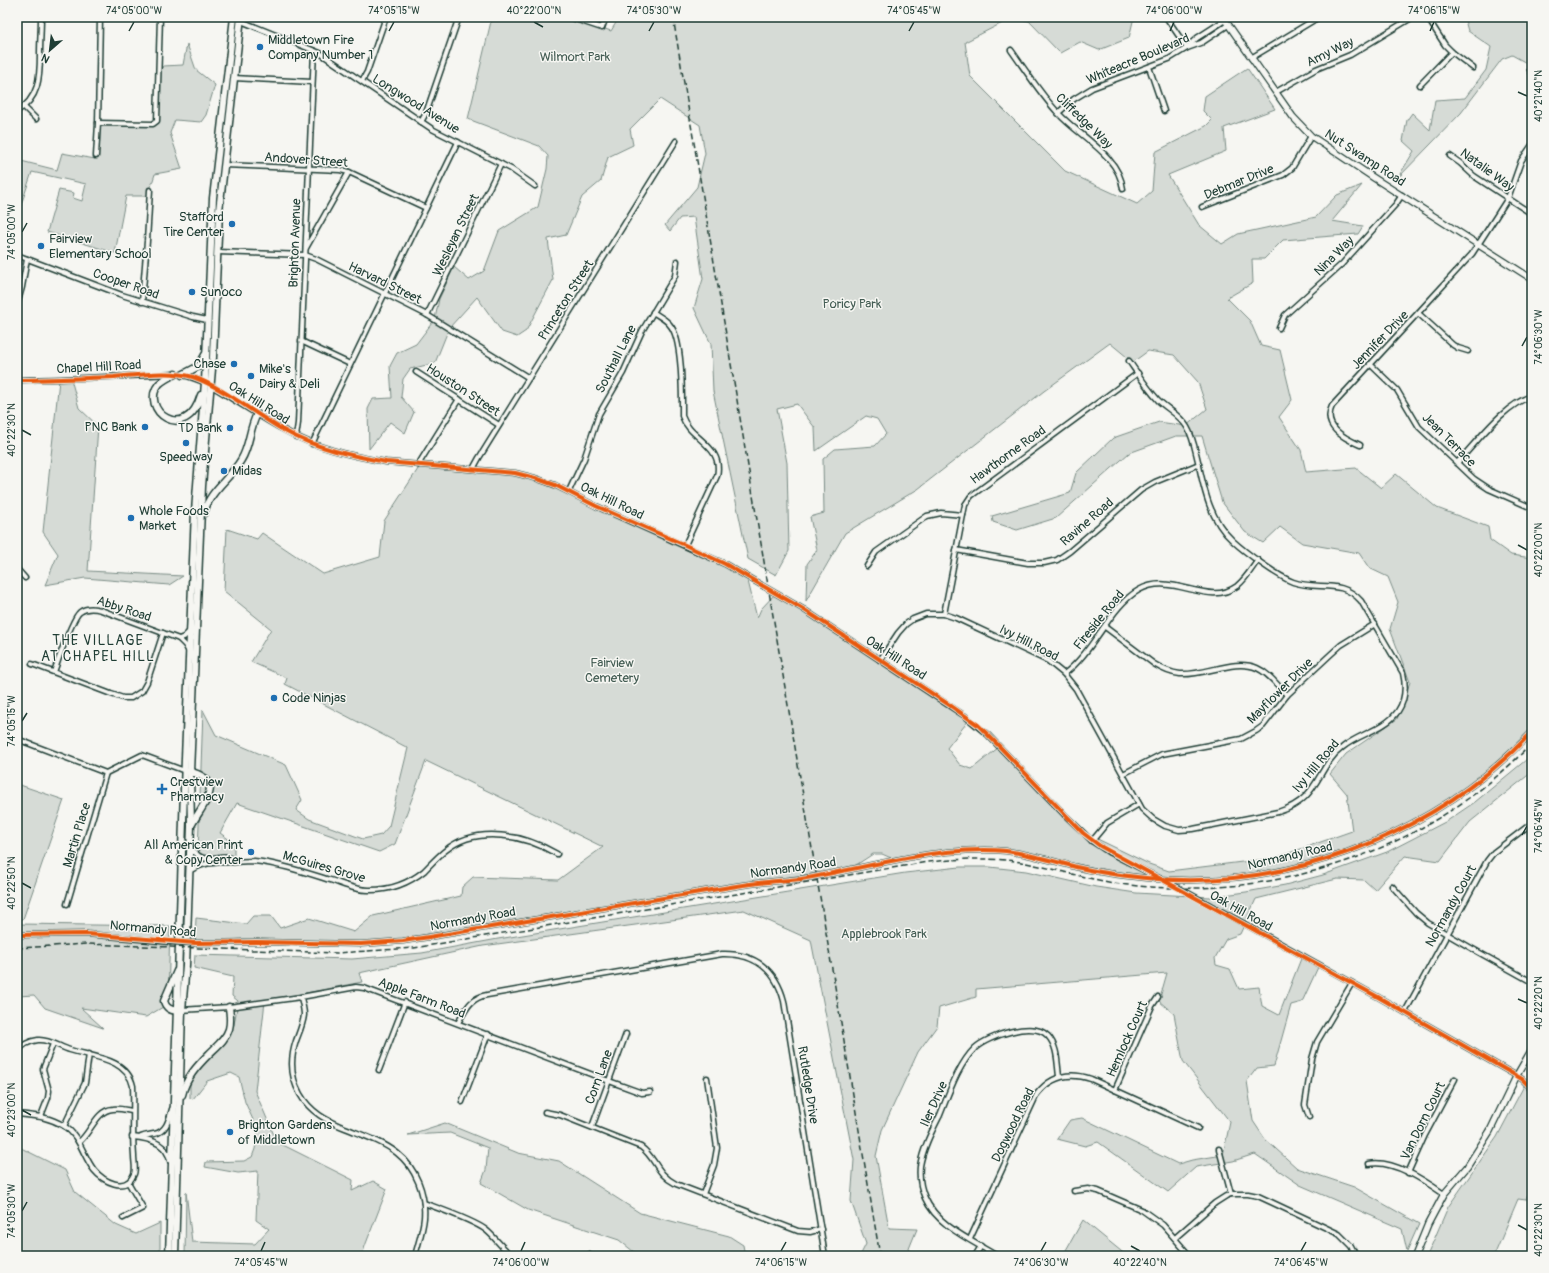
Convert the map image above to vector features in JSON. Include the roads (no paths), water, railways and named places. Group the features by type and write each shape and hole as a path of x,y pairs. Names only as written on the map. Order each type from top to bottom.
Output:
{"highway":[{"path":"175,1256 179,1109 179,962 208,384 206,354 207,320 213,198 234,17"},
{"path":"169,1256 174,1098 180,1010 186,965 191,826 188,771 190,654 196,503 208,384 213,356 219,211 241,19"},
{"path":"182,375 199,366 206,354"},
{"path":"174,374 158,385 154,397 155,404 159,412 170,420 181,420 194,412 208,384"},
{"path":"200,529 205,509 210,498 236,468 246,452 251,428 257,414"},
{"path":"188,771 204,777 209,781 210,786 210,793 191,826"},
{"path":"179,962 164,1001 166,1007 169,1009 180,1010"},
{"path":"179,1109 183,1091 189,1077 200,1062 227,1034 229,1026 229,1007"}],"main road":[{"name":"Nut Swamp Road","path":"1225,20 1293,118 1311,136 1532,279"},
{"path":"1415,1256 1428,1224 1444,1194 1467,1167 1490,1131 1517,1075 1532,1049"}],"street":[{"path":"17,111 31,100 38,87 40,78 41,17"},
{"path":"96,156 100,17"},
{"path":"98,123 153,124 156,122 158,118 160,17"},
{"path":"362,81 367,72 386,17"},
{"path":"421,122 426,113 459,17"},
{"path":"569,17 602,28 606,17"},
{"path":"1166,17 1187,48"},
{"path":"1251,58 1319,17"},
{"name":"Amy Way","path":"1276,92 1316,69 1350,56 1412,17"},
{"path":"1427,17 1442,42 1452,52 1473,68"},
{"name":"Longwood Avenue","path":"241,19 327,57 421,122 501,164 524,177 535,186"},
{"name":"Whiteacre Boulevard","path":"1058,113 1074,99 1092,88 1169,59 1187,48 1197,38 1225,20"},
{"name":"Cliffedge Way","path":"1011,50 1058,113 1114,165 1120,177 1123,189"},
{"name":"Brighton Avenue","path":"296,437 298,423 314,51"},
{"path":"1420,85 1452,52"},
{"path":"1149,67 1164,111"},
{"path":"234,78 312,82"},
{"path":"24,107 36,119"},
{"name":"Debmar Drive","path":"1202,207 1283,175 1292,168 1311,136"},
{"name":"Princeton Street","path":"473,469 676,141"},
{"path":"312,444 458,142"},
{"name":"Jennifer Drive","path":"1360,445 1348,440 1333,428 1330,423 1329,413 1334,402 1472,254 1508,198 1521,161 1532,145"},
{"name":"Natalie Way","path":"1450,156 1474,176 1532,214"},
{"name":"Wesleyan Street","path":"427,315 501,164"},
{"name":"Andover Street","path":"224,165 308,168 349,172 426,208"},
{"path":"305,248 349,172"},
{"path":"142,302 150,190"},
{"name":"Nina Way","path":"1279,328 1285,315 1342,264 1396,204 1402,195"},
{"name":"Harvard Street","path":"218,252 305,255 385,293 427,315 529,378"},
{"name":"Cooper Road","path":"17,255 142,302 207,320"},
{"path":"17,306 27,259"},
{"name":"Southall Lane","path":"569,491 584,459 599,414 623,373 642,330 675,276 677,261"},
{"path":"653,312 670,324 675,334 682,377 682,416 684,421 689,428 713,450 718,466 717,476 685,545"},
{"path":"1418,313 1453,345 1468,351"},
{"path":"301,341 350,364"},
{"name":"Ivy Hill Road","path":"880,660 898,633 906,624 913,619 926,614 944,614 956,618 1042,658 1064,674 1076,689 1139,804 1147,814 1159,823 1173,828 1186,830 1278,812 1290,808 1302,801 1313,788 1330,761 1339,750 1348,743 1388,722 1396,715 1402,704 1405,684 1403,673 1361,601 1350,591 1335,586 1294,582 1280,575 1233,541 1214,518 1207,499 1195,446 1187,426 1158,399 1129,361"},
{"name":"Jean Terrace","path":"1370,364 1397,390 1419,427 1456,463 1482,485 1532,508"},
{"name":"Houston Street","path":"416,372 499,425"},
{"name":"Hawthorne Road","path":"944,614 963,515 967,502 975,492 1138,373"},
{"name":"Chapel Hill Road","path":"17,380 60,380 174,374 182,375 208,384"},
{"path":"17,383 17,399"},
{"name":"Oak Hill Road","path":"208,384 296,437 312,444 371,459 527,476 551,483 596,506 725,564 788,600 951,706 978,726 1092,841 1110,853 1162,879 1405,1012 1522,1078 1532,1089"},
{"path":"1456,463 1507,409 1517,401 1532,396"},
{"path":"418,465 459,399"},
{"name":"Ravine Road","path":"956,550 1028,563 1044,563 1056,560 1070,551 1141,490 1155,482 1199,464"},
{"path":"866,566 876,552 927,516 941,513 963,515"},
{"name":"Fireside Road","path":"1064,674 1087,652 1125,601 1142,589 1166,584 1206,593 1225,592 1240,583 1258,560"},
{"path":"17,569 25,578"},
{"name":"Abby Road","path":"54,672 77,615 85,609 94,608 101,610 179,639"},
{"name":"Mayflower Drive","path":"1123,774 1162,754 1236,740 1248,736 1263,726 1287,695 1341,645 1375,624"},
{"path":"1105,627 1161,668 1185,674 1241,664 1252,666 1263,671 1287,695"},
{"path":"190,654 185,645 179,639 184,637 191,628"},
{"path":"32,664 111,694 123,698 131,698 136,696 144,688 163,633"},
{"name":"Normandy Road","path":"17,935 87,934 195,943 256,942 361,944 403,941 742,885 800,879 846,871 893,860 949,851 982,850 1015,853 1106,873 1162,879 1230,878 1272,873 1315,863 1355,850 1408,826 1442,806 1485,775 1532,732"},
{"path":"17,739 106,773 142,755 188,771"},
{"name":"Martin Place","path":"67,904 106,773"},
{"path":"1092,841 1107,824 1139,804"},
{"name":"Normandy Court","path":"1405,1012 1491,856 1532,823"},
{"name":"McGuires Grove","path":"189,871 201,864 252,861 278,865 357,888 370,890 398,886 424,870 447,849 460,842 480,836 498,836 518,839 546,847 557,854"},
{"name":"McGuires Grove","path":"190,846 202,857 208,859 224,856 231,858 234,862"},
{"path":"1392,886 1416,913 1447,935 1532,982"},
{"name":"Rutledge Drive","path":"458,1023 471,1002 478,997 487,995 576,978 722,954 739,955 757,961 766,968 776,980 780,987 784,1001 825,1256"},
{"path":"1310,1117 1305,1105 1312,1059 1317,1042 1352,983"},
{"name":"Apple Farm Road","path":"180,1010 229,1007 360,987 374,990 642,1093 650,1092"},
{"path":"301,997 303,1017 294,1049 292,1071 300,1094 310,1107 322,1117 381,1144 402,1157 418,1181 424,1203 424,1217 415,1256"},
{"name":"Hemlock Court","path":"1115,1090 1152,1006 1158,997"},
{"path":"379,1070 405,1002"},
{"name":"Iler Drive","path":"997,1256 941,1221 931,1209 923,1194 920,1172 924,1151 961,1068 975,1048 990,1038 1007,1033 1032,1030 1045,1034 1056,1050 1059,1076"},
{"path":"462,1102 488,1034"},
{"name":"Corn Lane","path":"592,1127 626,1034"},
{"path":"17,1052 25,1044 35,1040 42,1040 68,1050 89,1054 108,1060 126,1072 133,1086 132,1137 135,1172 128,1182 116,1185 102,1178 90,1164 79,1142 64,1126 41,1116 17,1114"},
{"path":"41,1116 49,1091 43,1069 53,1044"},
{"path":"64,1126 85,1083 88,1074 89,1054"},
{"path":"1059,1076 1086,1078 1198,1128"},
{"name":"Dogwood Road","path":"970,1239 1037,1094 1042,1088 1059,1076"},
{"path":"702,1194 714,1165 717,1148 707,1078"},
{"name":"Van Dorn Court","path":"1408,1173 1425,1135 1455,1078"},
{"path":"132,1137 140,1137 157,1133 164,1128 170,1119 174,1098"},
{"path":"79,1142 84,1139 98,1118 105,1111 113,1109 132,1110"},
{"path":"545,1112 560,1115 641,1147 649,1154 665,1178 676,1184 798,1231 810,1232 821,1229"},
{"path":"140,1137 153,1141 164,1148 169,1156 171,1172"},
{"path":"1219,1149 1231,1194"},
{"path":"1369,1164 1376,1162 1383,1163 1408,1173 1444,1194"},
{"path":"123,1218 143,1208 128,1182"},
{"path":"1074,1191 1081,1189 1092,1189 1128,1203 1154,1218 1175,1238 1190,1256"},
{"path":"1175,1238 1215,1203 1231,1194 1248,1194 1258,1196 1339,1234 1346,1241 1356,1256"},
{"path":"424,1203 482,1227 493,1235 504,1249 513,1256"},
{"path":"975,1256 981,1246"}],"railway":[{"path":"673,17 880,1256"},
{"path":"17,948 87,944 337,953 414,948 927,862 962,859 997,859 1021,862 1102,881 1129,885 1184,888 1239,885 1294,876 1347,861 1398,840 1447,813 1491,781 1532,743"}],"place":[{"name":"Middletown Fire Company Number 1","path":"260,47"},
{"name":"Stafford Tire Center","path":"232,224"},
{"name":"Fairview Elementary School","path":"41,246"},
{"name":"Sunoco","path":"192,292"},
{"name":"Chase","path":"234,364"},
{"name":"Mike's Dairy & Deli","path":"251,376"},
{"name":"PNC Bank","path":"145,427"},
{"name":"TD Bank","path":"230,428"},
{"name":"Speedway","path":"186,443"},
{"name":"Midas","path":"224,471"},
{"name":"Whole Foods Market","path":"131,518"},
{"name":"Code Ninjas","path":"274,698"},
{"name":"Crestview Pharmacy","path":"162,789"},
{"name":"All American Print & Copy Center","path":"251,852"},
{"name":"Brighton Gardens of Middletown","path":"230,1132"}],"district":[{"name":"THE VILLAGE AT CHAPEL HILL","path":"98,648"}],"park label":[{"name":"Wilmort Park","path":"575,57"},
{"name":"Poricy Park","path":"852,304"},
{"name":"Fairview Cemetery","path":"612,670"},
{"name":"Applebrook Park","path":"884,934"}]}
